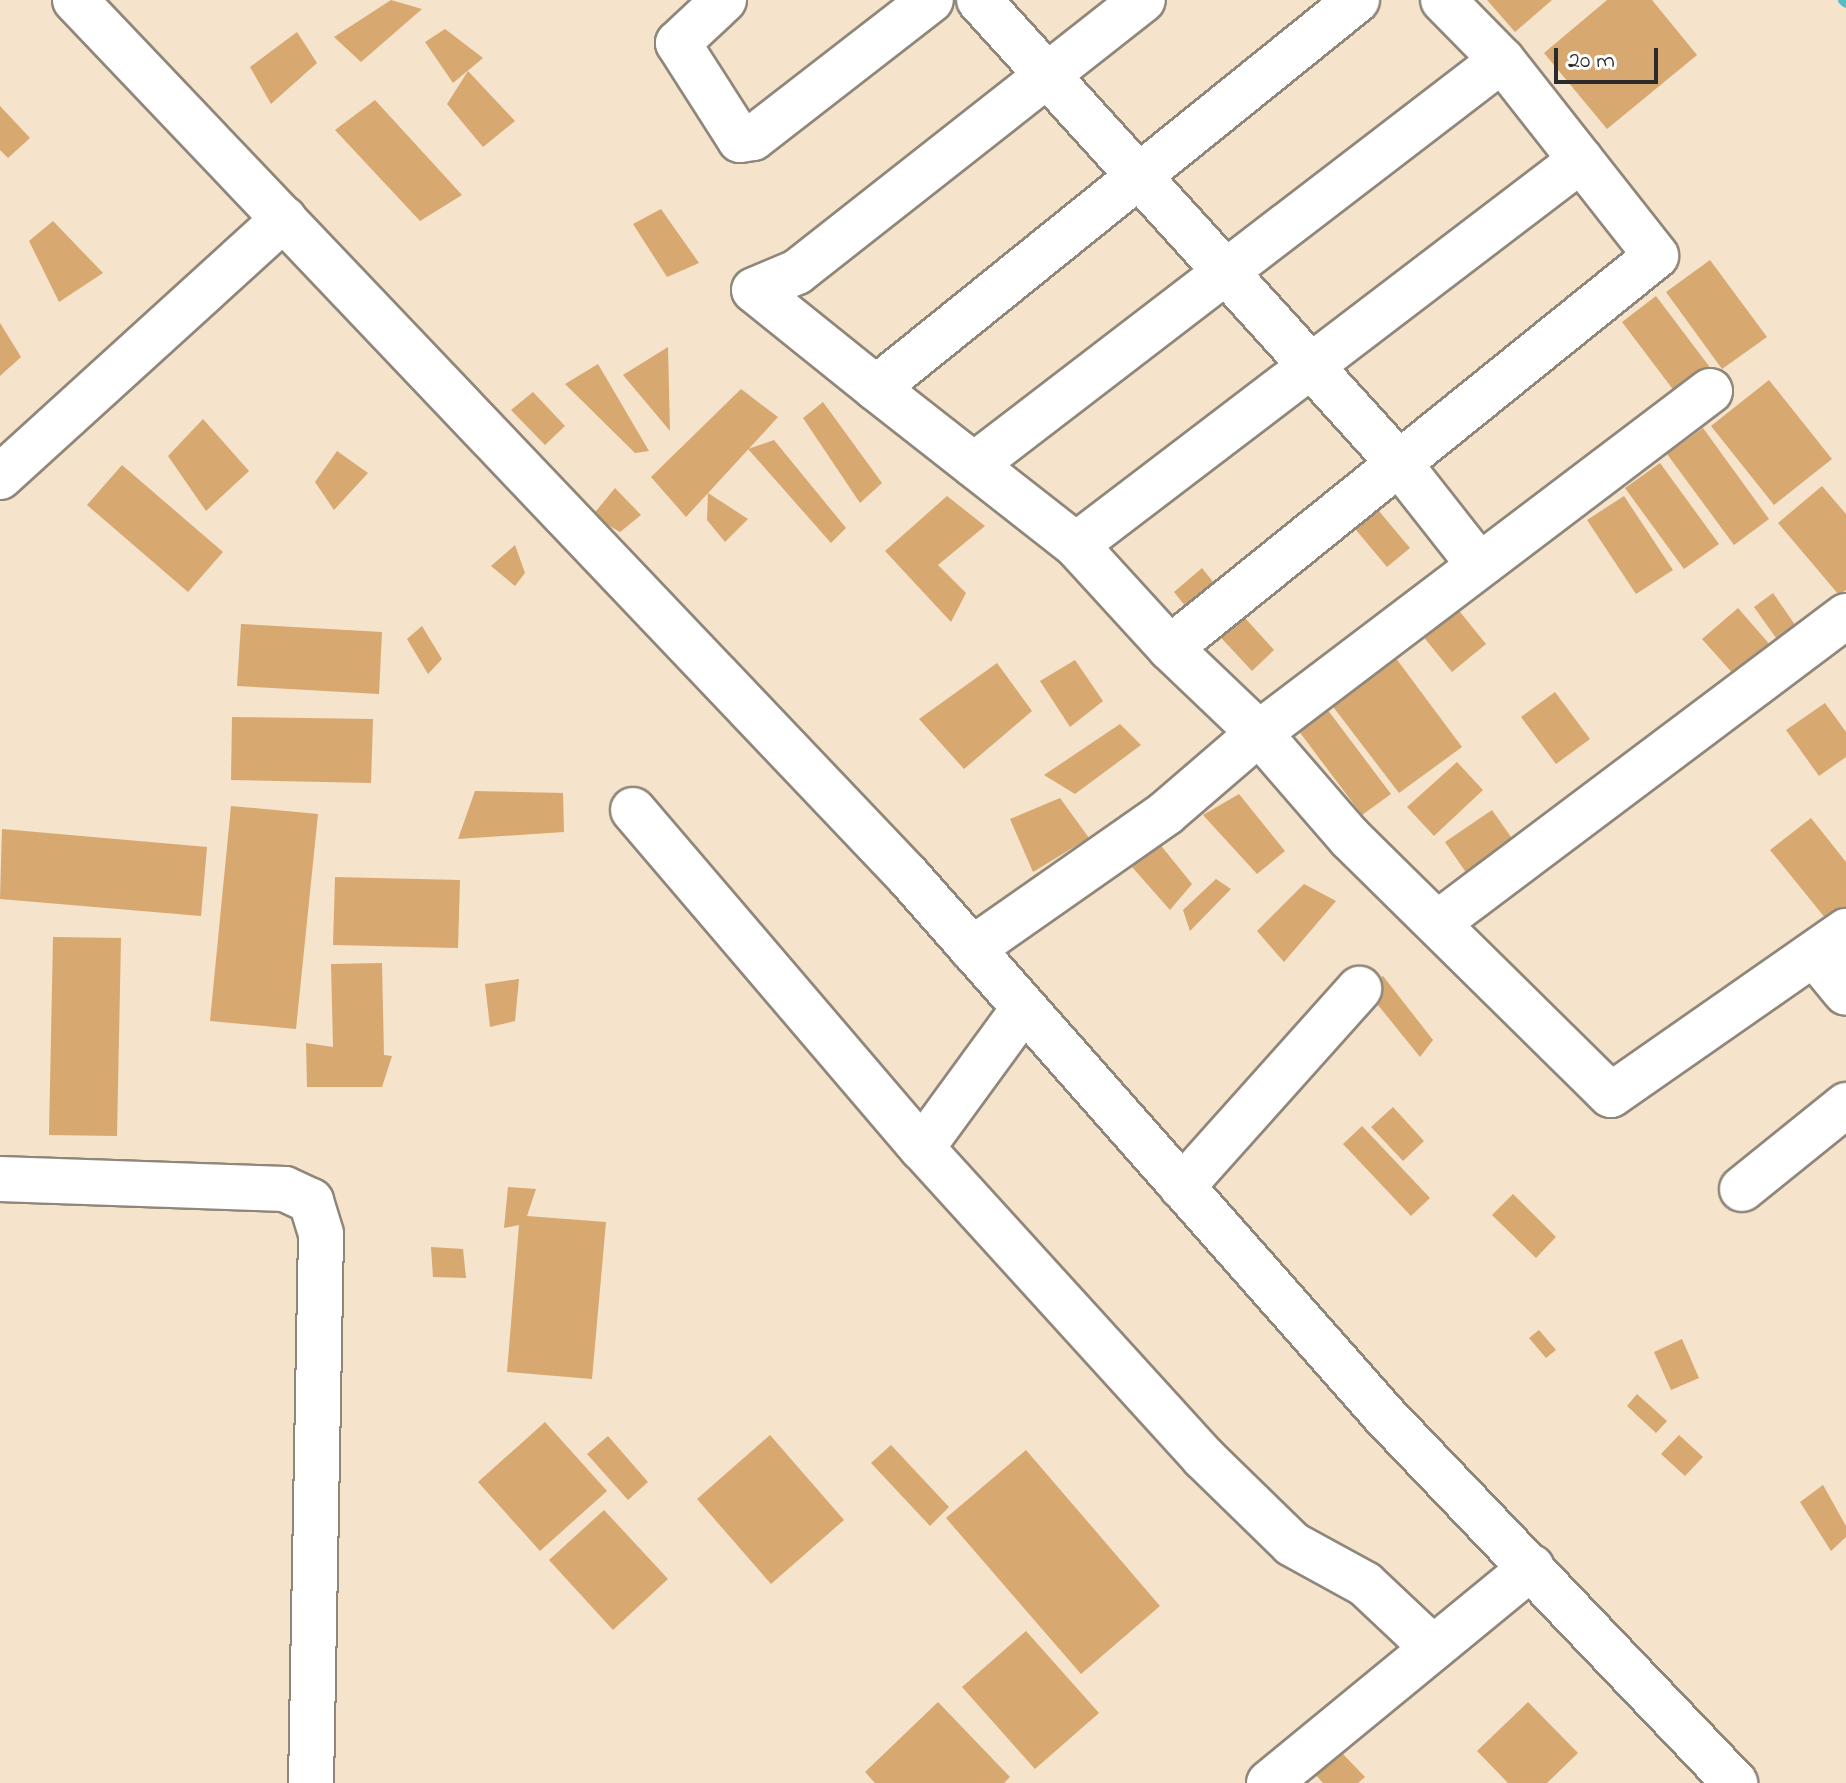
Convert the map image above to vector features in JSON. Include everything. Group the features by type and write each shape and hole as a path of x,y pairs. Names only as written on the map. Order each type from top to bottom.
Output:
{"street":[{"path":"75,0 972,949 1182,1187 1735,1783"},
{"path":"724,0 678,43 740,140 753,138 931,0"},
{"path":"979,0 1398,462 1479,565"},
{"path":"1143,0 797,272 754,290 1076,545 1170,648 1259,733 1350,838 1439,922 1611,1095 1830,942 1846,993"},
{"path":"876,388 1357,0"},
{"path":"1170,648 1656,256 1502,60 1443,0"},
{"path":"974,465 1221,270 1502,60"},
{"path":"1076,545 1581,160"},
{"path":"0,477 284,219"},
{"path":"972,949 1166,813 1259,733 1710,391"},
{"path":"1439,922 1846,616"},
{"path":"633,810 922,1148 1214,1468 1292,1544 1365,1584 1433,1648"},
{"path":"1182,1187 1359,989"},
{"path":"922,1148 1024,1008"},
{"path":"1742,1189 1846,1105"},
{"path":"0,1179 285,1189 311,1201 321,1234 311,1783"},
{"path":"1269,1783 1532,1567"}],"building":[{"path":"391,0 422,9 361,62 334,37"},
{"path":"1487,0 1552,0 1515,32"},
{"path":"1607,0 1652,0 1697,55 1607,129 1544,53"},
{"path":"445,29 483,58 453,83 425,42"},
{"path":"297,32 317,63 271,104 250,67"},
{"path":"468,71 515,121 483,147 447,104"},
{"path":"375,100 462,195 420,221 335,130"},
{"path":"0,106 30,138 8,158 0,150"},
{"path":"661,209 699,263 667,277 633,224"},
{"path":"53,221 103,273 59,302 29,241"},
{"path":"1710,260 1767,337 1722,369 1666,292"},
{"path":"1656,296 1718,378 1684,404 1622,322"},
{"path":"0,323 21,357 0,376"},
{"path":"668,347 670,431 623,375"},
{"path":"598,364 649,451 635,453 565,384"},
{"path":"1769,380 1832,459 1774,505 1711,426"},
{"path":"741,389 778,417 686,517 651,477"},
{"path":"533,392 565,426 545,445 511,410"},
{"path":"823,402 882,483 860,503 803,418"},
{"path":"203,419 249,471 206,511 168,456"},
{"path":"1703,428 1769,519 1734,545 1667,454"},
{"path":"774,440 846,528 831,543 748,449"},
{"path":"337,451 368,473 334,510 315,482"},
{"path":"1660,463 1719,544 1684,569 1625,488"},
{"path":"122,465 223,552 188,592 87,505"},
{"path":"1822,486 1846,514 1846,590 1839,595 1778,523"},
{"path":"615,488 641,515 620,532 592,516"},
{"path":"708,493 748,519 725,542 707,520"},
{"path":"947,496 985,526 938,565 966,593 951,622 885,551"},
{"path":"1624,496 1673,570 1636,594 1587,520"},
{"path":"1373,504 1410,548 1387,567 1351,524"},
{"path":"515,545 525,573 515,586 491,566"},
{"path":"1202,568 1218,588 1190,612 1174,592"},
{"path":"1773,593 1800,632 1781,645 1754,607"},
{"path":"1235,607 1274,650 1252,671 1212,628"},
{"path":"1456,607 1486,644 1452,672 1422,635"},
{"path":"1738,608 1771,646 1736,677 1702,639"},
{"path":"241,624 382,632 379,694 237,686"},
{"path":"422,626 442,659 428,674 407,639"},
{"path":"1395,657 1462,747 1399,793 1331,704"},
{"path":"1075,660 1103,701 1070,727 1040,681"},
{"path":"997,663 1032,711 964,769 919,719"},
{"path":"1555,692 1590,739 1556,764 1521,717"},
{"path":"1825,703 1846,732 1846,757 1819,776 1786,730"},
{"path":"1324,705 1391,794 1362,815 1295,726"},
{"path":"232,717 373,719 371,783 231,780"},
{"path":"1120,724 1141,745 1075,794 1044,775"},
{"path":"1457,762 1483,790 1434,836 1407,807"},
{"path":"475,791 563,793 564,832 458,839"},
{"path":"1239,794 1285,851 1257,874 1203,815"},
{"path":"1060,798 1089,838 1033,872 1010,819"},
{"path":"231,806 318,814 296,1029 210,1021"},
{"path":"1492,810 1523,854 1476,887 1445,842"},
{"path":"1811,818 1846,862 1846,921 1835,930 1770,850"},
{"path":"1146,827 1192,884 1170,910 1117,850"},
{"path":"2,829 207,847 201,916 0,899"},
{"path":"335,877 460,880 458,948 333,945"},
{"path":"1216,879 1231,889 1190,931 1183,910"},
{"path":"1304,884 1336,901 1284,962 1257,931"},
{"path":"53,937 121,938 117,1136 49,1135"},
{"path":"382,963 384,1055 392,1056 382,1087 307,1087 306,1043 333,1047 331,964"},
{"path":"1383,976 1433,1040 1420,1057 1365,989"},
{"path":"519,979 515,1021 490,1027 485,984"},
{"path":"1393,1107 1424,1141 1403,1161 1371,1127"},
{"path":"1362,1126 1430,1198 1411,1216 1343,1144"},
{"path":"508,1187 536,1189 527,1216 606,1222 592,1379 507,1372 519,1225 504,1228"},
{"path":"1513,1194 1556,1237 1536,1258 1492,1215"},
{"path":"431,1247 463,1249 466,1278 433,1277"},
{"path":"1539,1330 1556,1350 1546,1358 1529,1338"},
{"path":"1682,1339 1699,1378 1671,1390 1654,1352"},
{"path":"1637,1394 1667,1421 1656,1433 1627,1406"},
{"path":"545,1422 607,1491 540,1551 478,1482"},
{"path":"770,1435 844,1520 771,1584 697,1499"},
{"path":"1679,1435 1703,1457 1685,1476 1661,1454"},
{"path":"608,1436 648,1482 628,1500 587,1454"},
{"path":"891,1445 949,1507 930,1526 871,1463"},
{"path":"1026,1450 1160,1606 1081,1674 946,1518"},
{"path":"1823,1485 1846,1526 1846,1537 1831,1551 1800,1502"},
{"path":"604,1510 668,1579 613,1630 549,1560"},
{"path":"1026,1631 1099,1713 1035,1769 962,1687"},
{"path":"938,1702 1010,1777 1004,1783 875,1783 865,1772"},
{"path":"1528,1702 1578,1753 1547,1783 1508,1783 1477,1751"},
{"path":"1340,1751 1365,1777 1358,1783 1323,1783 1315,1774"}],"waterway":[{"path":"1843,0 1846,3"}]}
